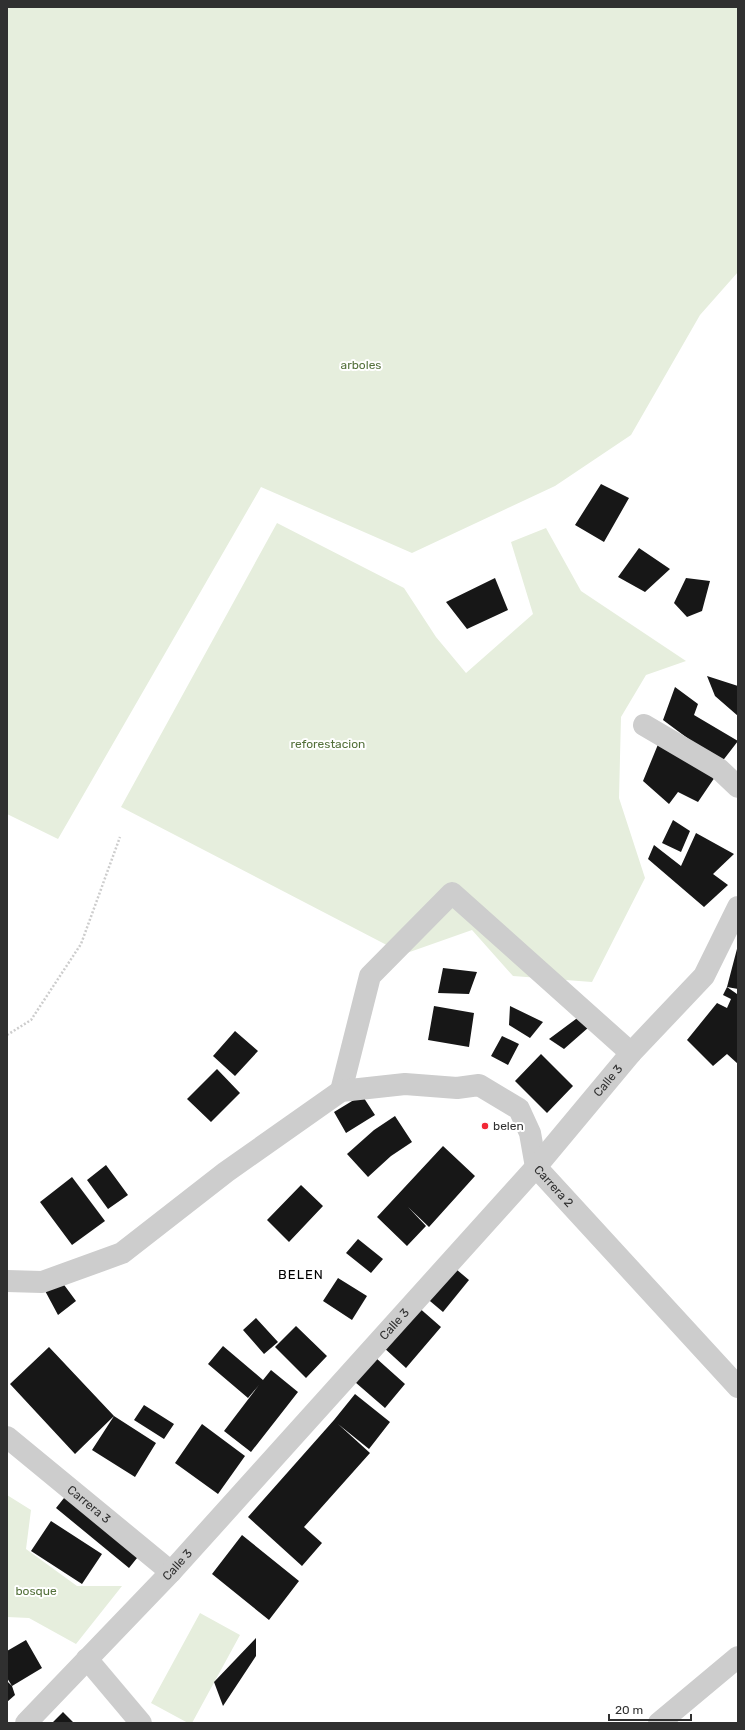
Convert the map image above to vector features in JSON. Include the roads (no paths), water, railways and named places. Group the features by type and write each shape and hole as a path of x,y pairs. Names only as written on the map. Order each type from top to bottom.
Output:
{"street":[{"path":"644,725 718,769 738,787"},
{"path":"7,1281 42,1282 122,1253 226,1172 341,1091 370,976 452,894 631,1052"},
{"name":"Calle 3","path":"26,1723 171,1572 536,1167 631,1052 704,976 738,907"},
{"name":"Carrera 2","path":"341,1091 406,1084 457,1088 479,1085 519,1109 530,1133 536,1167 737,1382"},
{"name":"Carrera 3","path":"7,1437 171,1572"},
{"path":"659,1723 738,1657"},
{"path":"87,1659 141,1723"}],"place":[{"name":"belen","path":"485,1126"}],"district":[{"name":"BELEN","path":"301,1274"}],"park label":[{"name":"arboles","path":"361,365"},
{"name":"reforestacion","path":"328,744"},
{"name":"bosque","path":"36,1591"}]}
